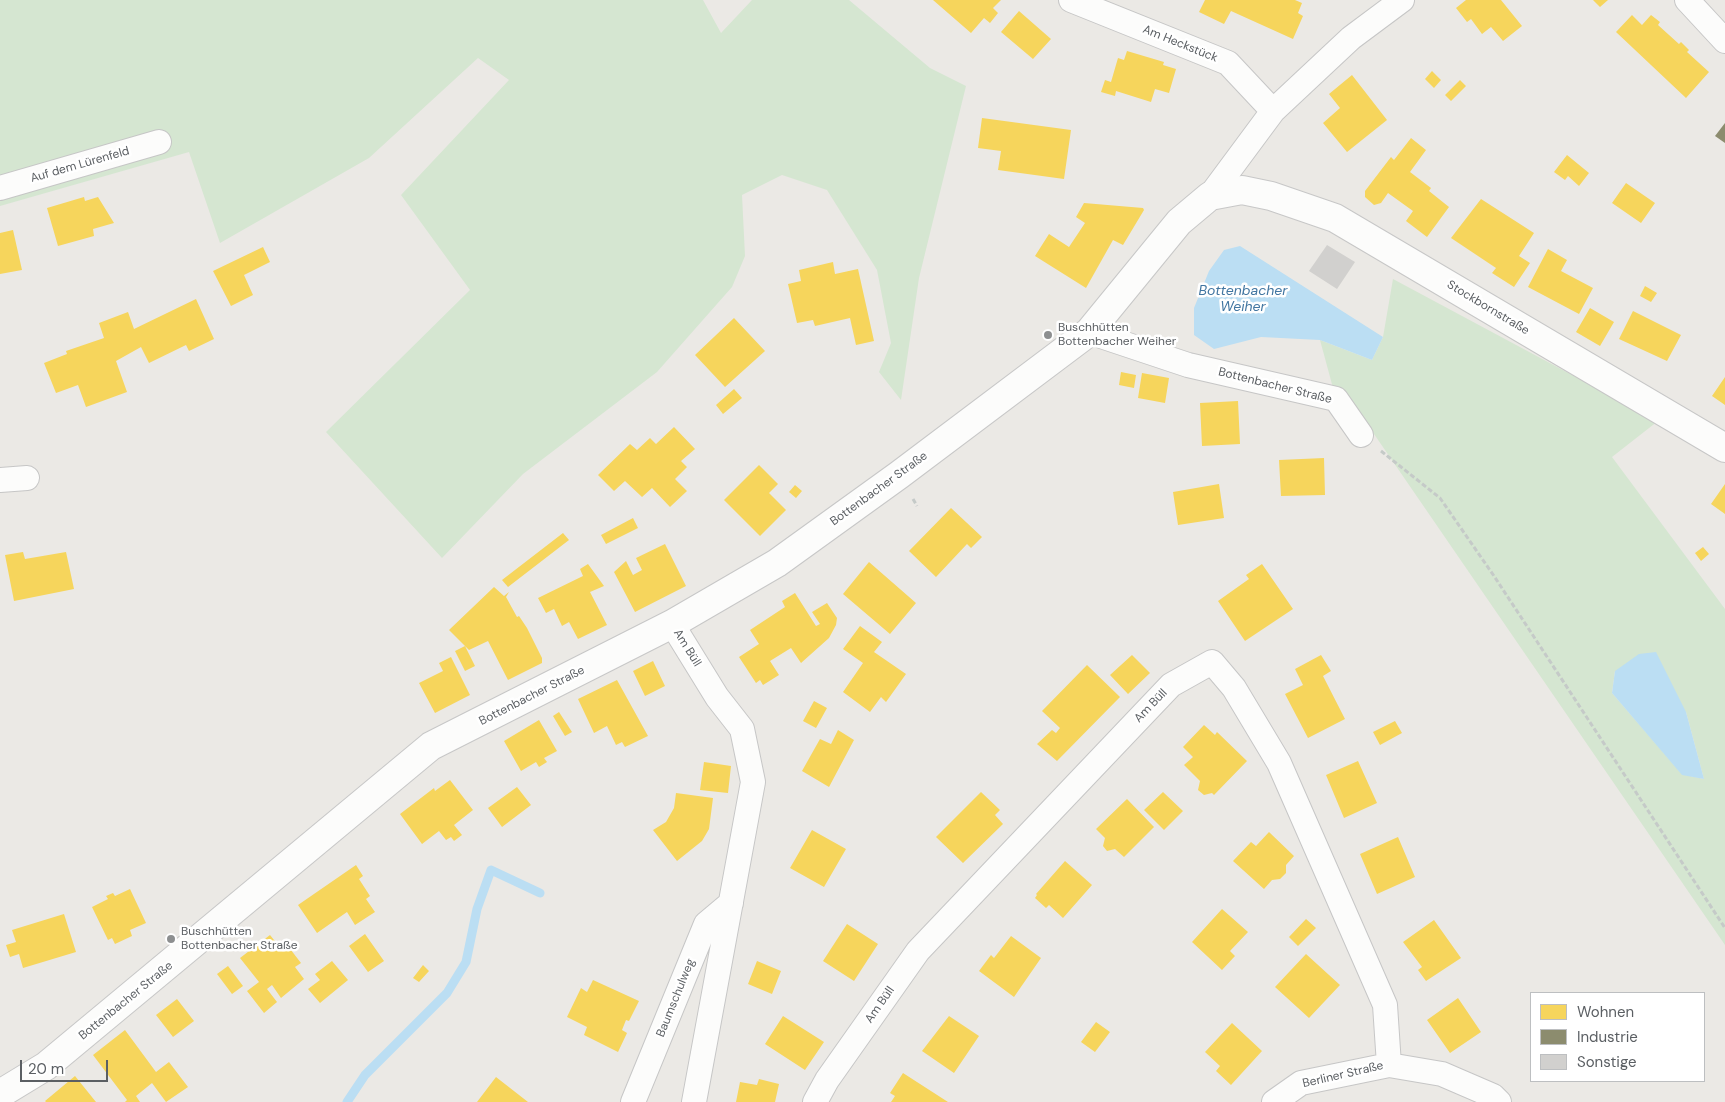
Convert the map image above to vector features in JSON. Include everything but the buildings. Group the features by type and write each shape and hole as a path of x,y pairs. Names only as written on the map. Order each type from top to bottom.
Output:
{"street":[{"name":"Am Heckstück","path":"1071,0 1228,63 1273,111"},
{"name":"Bottenbacher Straße","path":"0,1094 61,1053 430,746 672,624 777,563 899,475 1089,332 1179,222 1210,196 1273,111 1351,38 1402,0"},
{"path":"1687,0 1725,40"},
{"name":"Auf dem Lürenfeld","path":"0,188 160,142"},
{"name":"Bottenbacher Straße","path":"1210,196 1242,190"},
{"name":"Stockbornstraße","path":"1242,190 1271,196 1335,218 1725,448"},
{"name":"Bottenbacher Straße","path":"1089,332 1188,365 1336,400 1361,435"},
{"path":"0,480 26,478"},
{"name":"Am Büll","path":"672,624 717,697 742,729 753,782 694,1102"},
{"name":"Am Büll","path":"815,1102 827,1080 918,951 1171,685 1212,662 1234,688 1279,763 1385,1005 1389,1065"},
{"name":"Baumschulweg","path":"633,1102 706,924 731,903"},
{"name":"Berliner Straße","path":"1274,1102 1301,1083 1389,1065 1442,1074 1493,1096 1499,1102"}],"path":[{"path":"1361,435 1440,498 1494,576 1725,928"}],"green space":[{"path":"0,0 703,0 721,33 752,0 849,0 930,68 966,86 919,278 901,400 879,372 891,343 877,270 827,190 782,175 742,195 745,256 732,287 657,372 523,474 442,558 326,432 470,290 401,195 509,80 478,58 369,158 220,243 189,152 0,206"},
{"path":"1393,279 1658,421 1612,457 1725,609 1725,945 1374,434 1336,399 1320,340 1372,360 1383,337","holes":["1615,671 1686,712 1704,779 1682,774 1612,693"]}],"water":[{"name":"Bottenbacher Weiher","path":"1240,246 1383,337 1372,360 1320,340 1261,337 1214,349 1194,335 1194,308 1209,271 1224,250"},
{"path":"1656,652 1686,712 1704,779 1682,775 1612,693 1615,671 1639,654"}],"waterway":[{"path":"347,1102 365,1075 447,993 466,962 477,909 491,870 540,893"}],"place":[{"name":"Buschhütten Bottenbacher Weiher","path":"1048,335"},
{"name":"Buschhütten Bottenbacher Straße","path":"171,939"}]}
